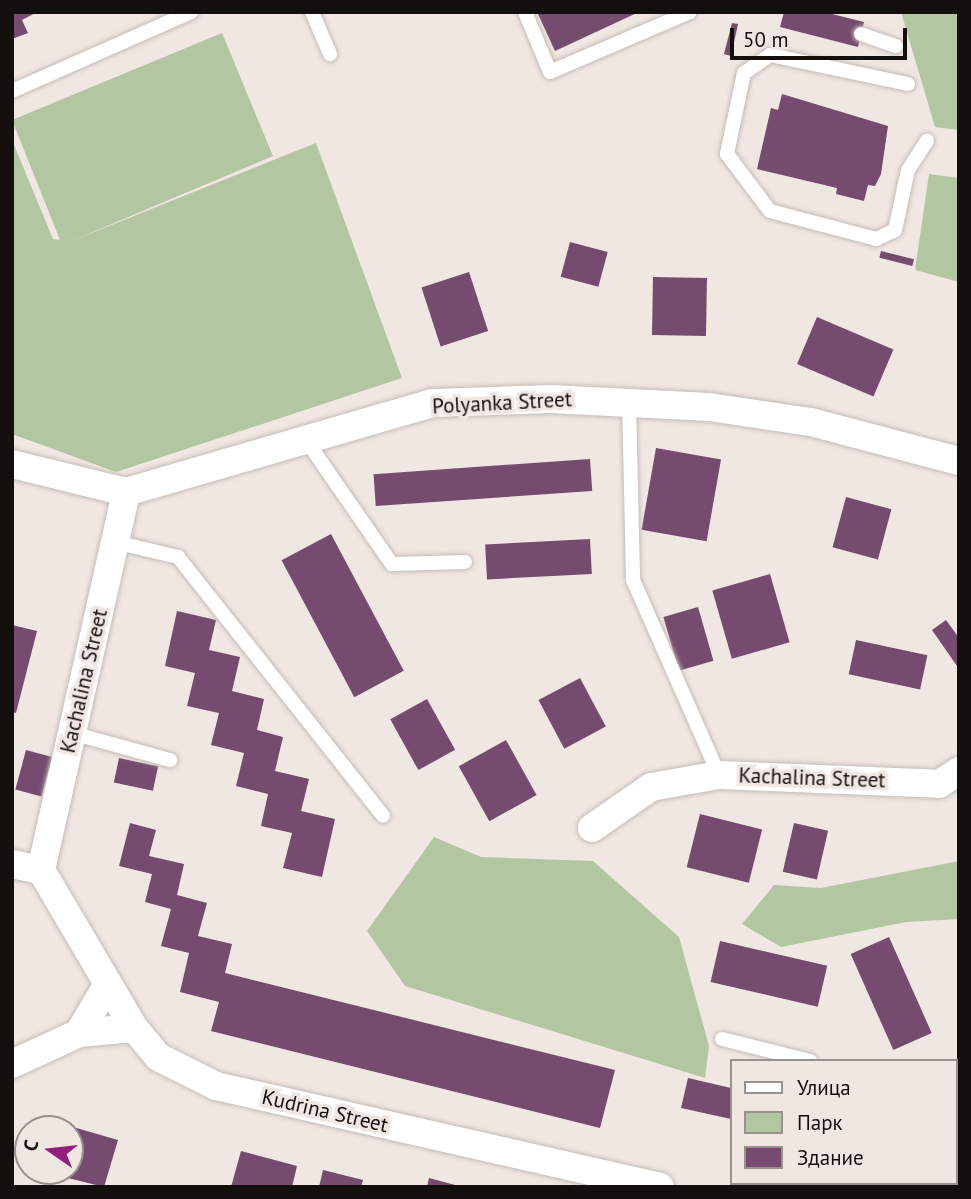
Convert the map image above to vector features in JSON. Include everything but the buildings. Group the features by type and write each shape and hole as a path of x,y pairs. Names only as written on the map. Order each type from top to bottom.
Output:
{"street":[{"name":"Polyanka Street","path":"12,464 126,492 433,403 629,400 811,422 959,461"},
{"name":"Kachalina Street","path":"41,870 126,492"},
{"name":"Kachalina Street","path":"592,828 651,787 719,775 939,784 959,771"},
{"path":"12,864 41,870"},
{"name":"Kudrina Street","path":"41,870 134,1028 158,1057 216,1086 660,1187"},
{"path":"79,1032 108,984"},
{"path":"12,1064 79,1032 134,1028"}],"lane":[{"path":"12,91 191,12"},
{"path":"312,12 330,54"},
{"path":"525,12 550,72 690,12"},
{"path":"861,34 896,46"},
{"path":"908,85 770,55 744,72 727,155 770,211 876,239 895,229 908,170 927,141"},
{"path":"629,400 633,580 719,775"},
{"path":"306,440 392,564 465,562"},
{"path":"115,542 178,557 383,816"},
{"path":"72,733 170,760"},
{"path":"722,1039 802,1059"}],"green space":[{"path":"901,12 959,12 959,130 935,127"},
{"path":"222,33 273,156 69,242 316,143 402,378 116,472 12,434 12,140 53,239 60,240 12,120"},
{"path":"929,174 959,178 959,282 915,270"},
{"path":"434,837 481,857 593,861 679,937 709,1046 705,1078 405,986 367,931"},
{"path":"959,861 959,919 906,922 781,947 742,924 774,885 821,888"}]}
